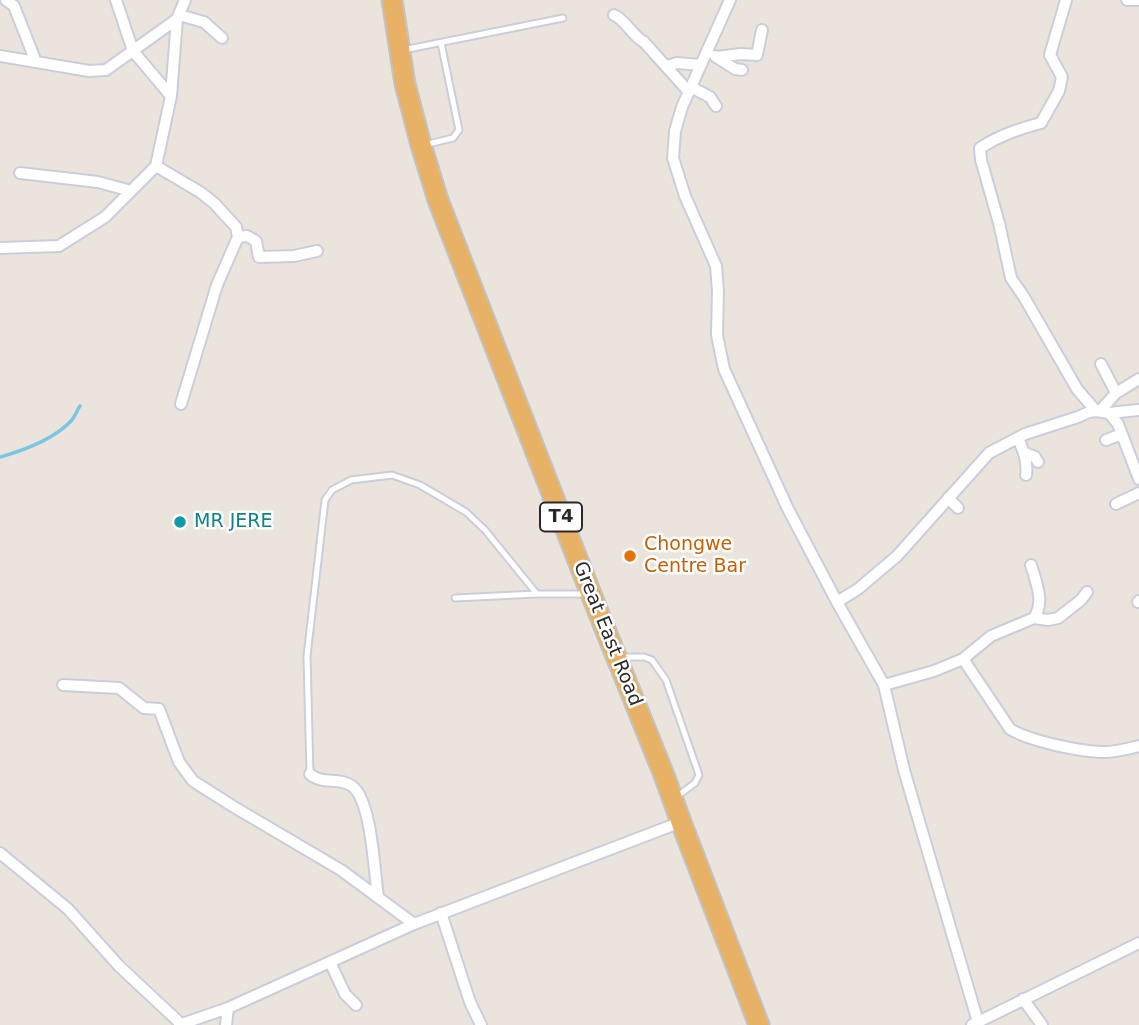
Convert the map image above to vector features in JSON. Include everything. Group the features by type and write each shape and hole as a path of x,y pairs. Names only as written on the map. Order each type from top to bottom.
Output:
{"highway":[{"name":"Great East Road","path":"392,0 405,84 438,200 673,800 758,1025"}],"street":[{"path":"6,0 15,6 36,62"},
{"path":"116,0 133,51 171,96"},
{"path":"0,248 60,246 105,217 156,166 171,96 178,17 185,0"},
{"path":"730,0 712,54 701,65 682,107 675,131 673,158 685,197 716,266 717,335 724,369 788,509 884,685 903,765 975,1024 1139,943"},
{"path":"1066,0 1050,55 1062,76 1059,91 1041,123 995,138 981,148 981,160 1011,278 1077,389 1118,424 1139,479"},
{"path":"1127,0 1139,0"},
{"path":"614,15 622,18 636,38 644,41 690,90 710,97 716,106"},
{"path":"0,57 89,71 106,70 178,17 204,22 222,38"},
{"path":"712,54 757,55 762,30"},
{"path":"712,54 735,69 742,70"},
{"path":"667,66 677,63 701,65"},
{"path":"156,166 214,203 236,227 238,237 217,285 181,404"},
{"path":"20,173 98,182 131,191"},
{"path":"238,237 247,236 256,242 259,257 294,256 317,251"},
{"path":"1101,364 1116,393"},
{"path":"1101,412 1116,393 1139,379"},
{"path":"837,602 858,589 897,556 989,453 1018,438 1101,412 1139,410"},
{"path":"1106,440 1122,433"},
{"path":"1018,438 1027,466 1026,475"},
{"path":"1024,453 1035,457 1038,462"},
{"path":"1116,504 1139,493"},
{"path":"948,498 958,508"},
{"path":"1031,565 1039,598 1039,611 1034,618"},
{"path":"884,685 934,671 963,659 991,636 1034,618 1058,618 1087,592"},
{"path":"963,659 1010,729 1020,735 1102,752 1139,746"},
{"path":"63,685 119,688 144,708 159,709 179,762 193,781 341,870 414,924"},
{"path":"310,774 315,779 349,783 358,791 368,815 378,897"},
{"path":"0,853 68,909 119,966 180,1024 228,1008 441,913 681,822"},
{"path":"441,913 470,1002 481,1025"},
{"path":"330,962 345,994 356,1005"},
{"path":"1023,999 1042,1025"},
{"path":"226,1025 228,1008"}],"lane":[{"path":"400,51 563,18"},
{"path":"421,145 453,138 460,130 441,43"},
{"path":"310,774 307,656 325,500 332,490 351,480 392,475 420,485 466,512 485,530 537,594"},
{"path":"455,598 591,594"},
{"path":"616,657 644,657 652,660 666,680 698,775 695,783 673,800"}],"waterway":[{"path":"0,457 29,448 56,434 71,421 80,406"}],"place":[{"name":"MR JERE","path":"180,522"},
{"name":"Chongwe Centre Bar","path":"630,556"}]}
